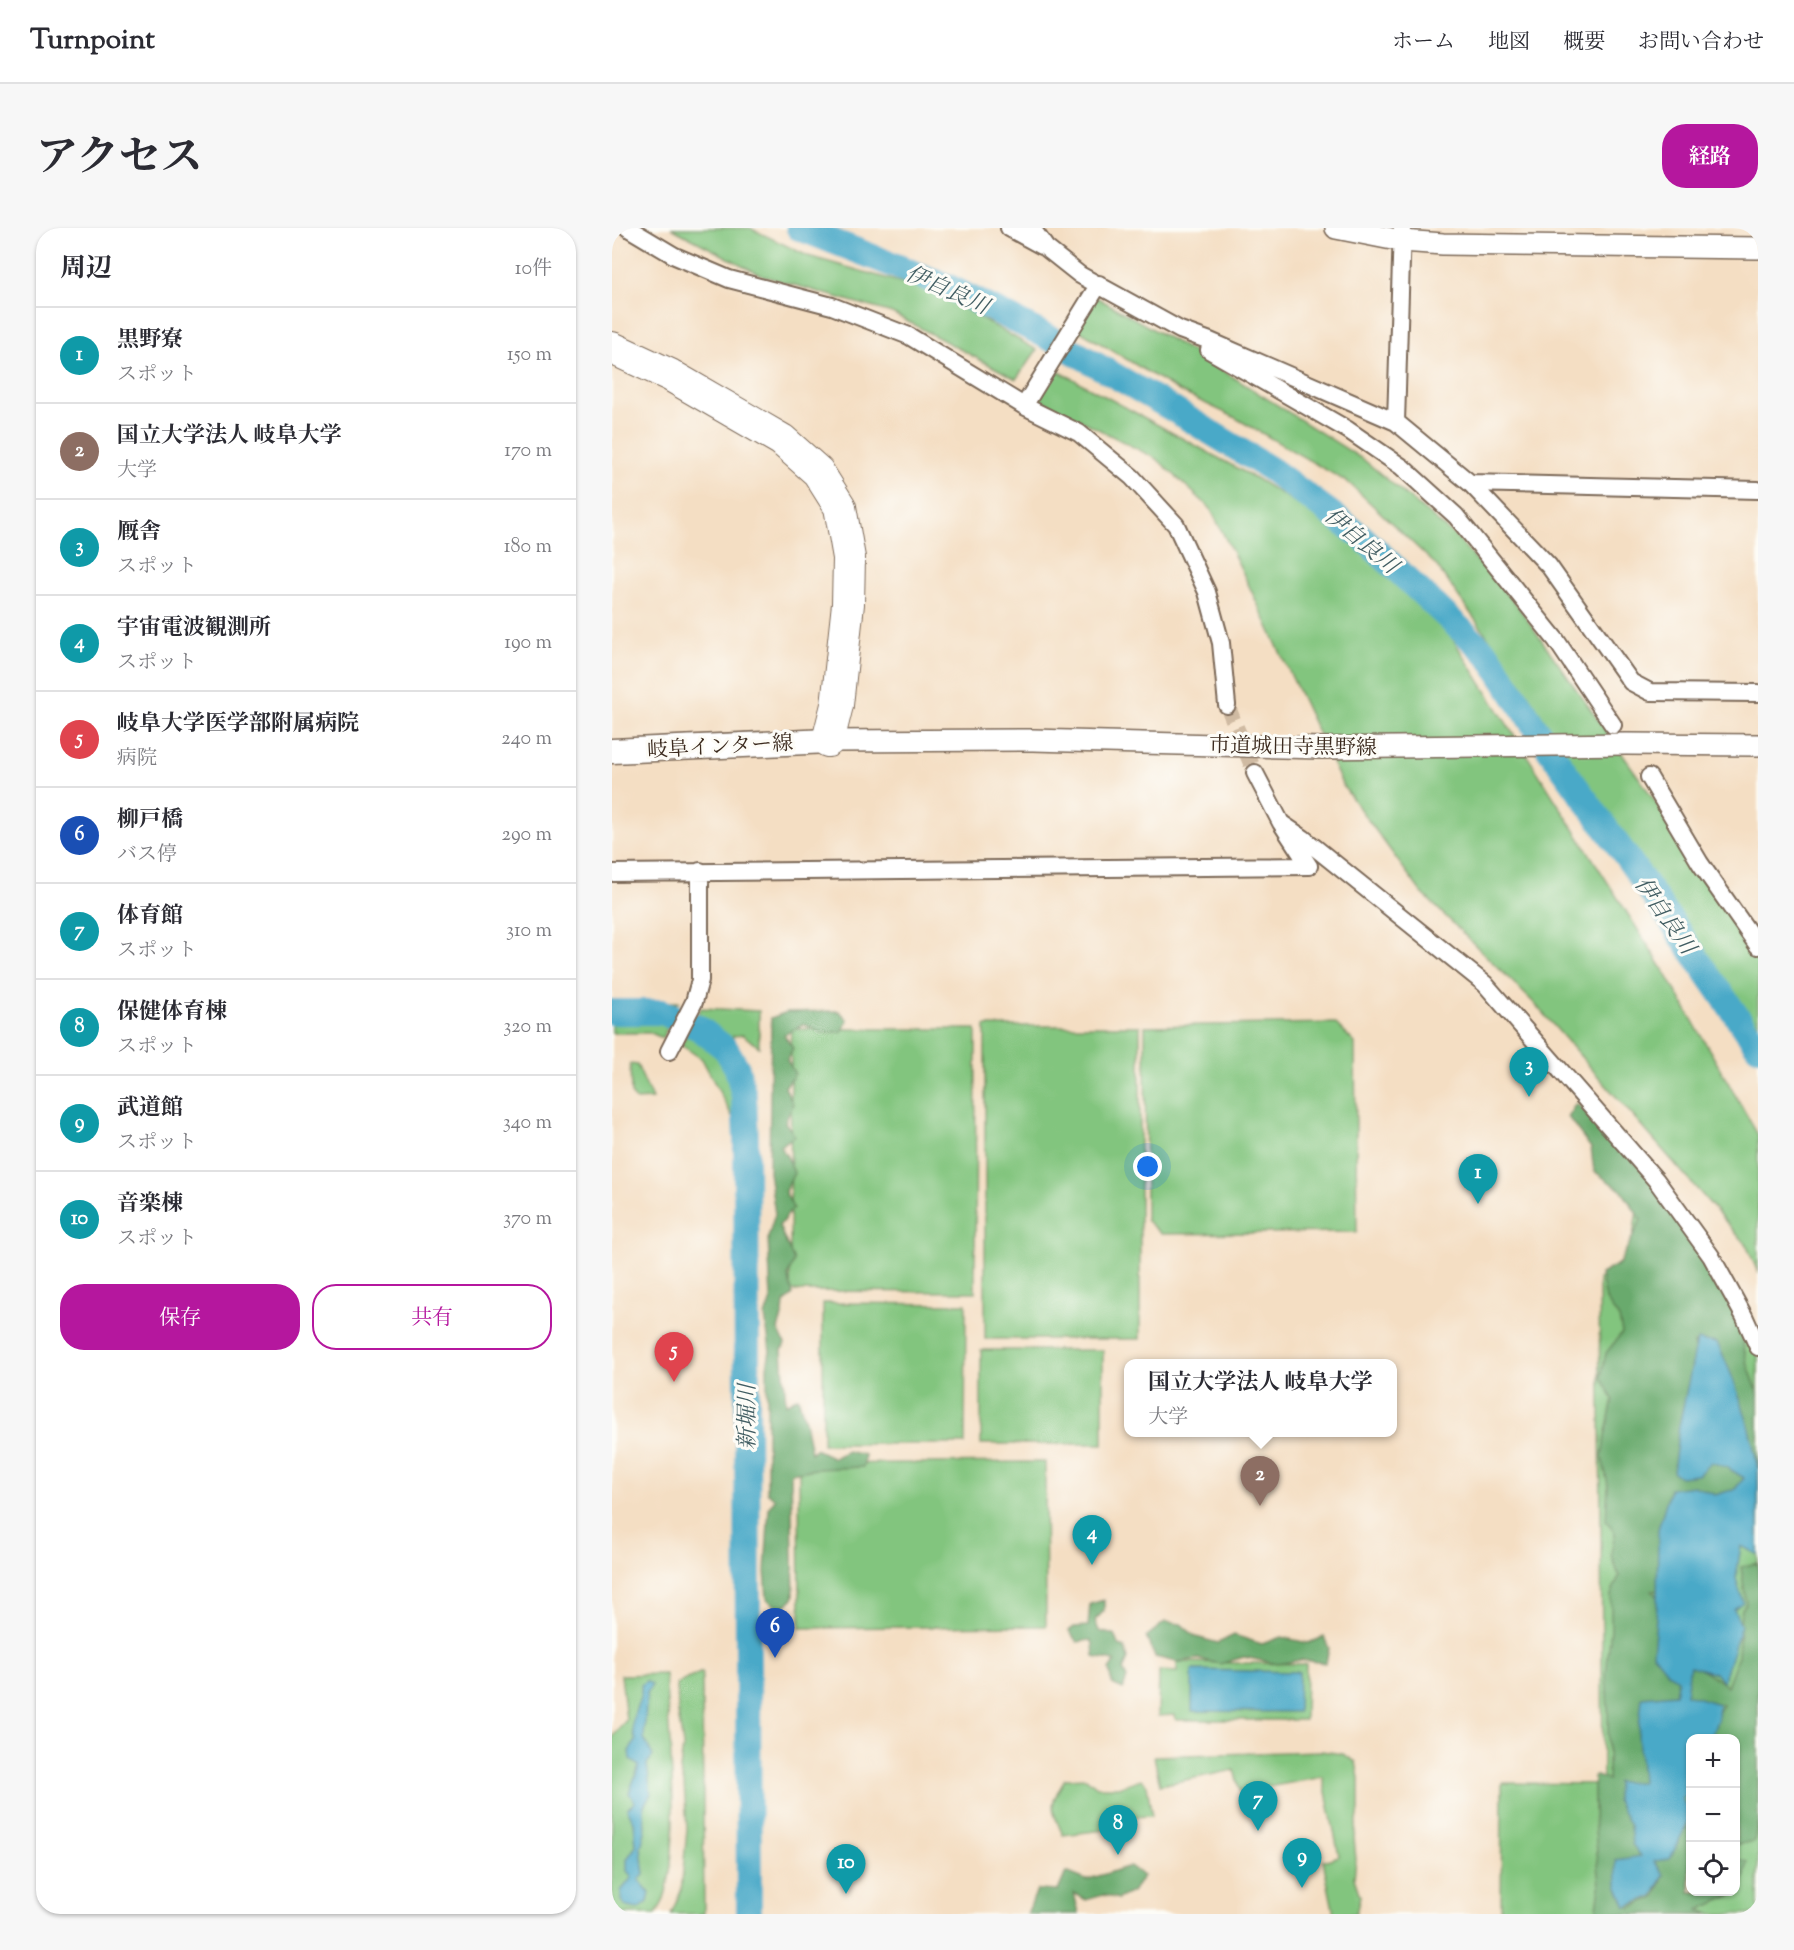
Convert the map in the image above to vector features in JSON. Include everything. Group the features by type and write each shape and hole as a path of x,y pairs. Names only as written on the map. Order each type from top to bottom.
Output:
{"highway":[{"path":"612,348 670,375 782,440 818,472 840,507 849,558 848,604 837,705 828,741"},
{"path":"612,368 729,424 772,451 805,480 822,507 833,556 823,707 828,741"}],"main road":[{"name":"岐阜インター線","path":"612,751 828,741"}],"street":[{"path":"627,228 675,256 729,279 832,306 909,336 1027,400 1079,433 1132,477 1176,525 1208,592 1221,643 1227,705"},
{"path":"1009,228 1046,248 1095,290 1180,330 1396,422 1470,483 1549,566 1631,682 1650,692 1758,693"},
{"path":"1032,228 1046,248"},
{"path":"1336,228 1402,234 1443,244 1758,249"},
{"path":"1396,422 1402,234"},
{"path":"1027,400 1095,290"},
{"path":"1180,330 1206,349 1348,430 1410,474 1456,516 1504,574 1556,640 1613,725"},
{"path":"1470,483 1758,490"},
{"name":"市道城田寺黒野線","path":"828,741 1033,740 1320,748 1626,744 1758,745"},
{"path":"612,873 1309,866 1281,823 1255,773"},
{"path":"1649,777 1700,863 1758,946"},
{"path":"1281,823 1304,838 1485,984 1656,1180 1711,1257 1744,1316 1758,1347"},
{"path":"669,1051 694,1002 700,980 700,871"}],"green space":[{"path":"671,228 750,228 808,256 935,292 1037,350 1016,379 892,313 763,276"},
{"path":"1096,297 1195,353 1364,460 1456,537 1519,608 1642,782 1758,953 1758,1044 1660,892 1619,836 1520,682 1436,565 1349,483 1232,416 1179,391 1078,330"},
{"path":"1055,369 1257,479 1337,528 1439,617 1666,974 1758,1135 1758,1273 1747,1246 1533,1002 1421,892 1343,786 1210,508 1157,459 1039,399"},
{"path":"612,1001 680,1002 659,1008 612,1008"},
{"path":"701,1008 759,1011 759,1047 743,1035 733,1036 728,1070 745,1114 734,1120 702,1059 681,1045"},
{"path":"839,1011 848,1020 842,1032 821,1033 804,1024 784,1035 793,1048 787,1060 795,1074 785,1087 793,1104 785,1122 795,1136 780,1146 794,1173 785,1191 793,1208 779,1226 794,1261 788,1275 793,1295 784,1303 778,1329 785,1344 782,1350 786,1404 798,1397 811,1453 815,1449 834,1458 847,1451 865,1455 863,1467 816,1469 791,1473 794,1597 781,1610 767,1599 765,1571 769,1507 775,1499 767,1492 767,1367 770,1351 765,1316 771,1299 768,1237 775,1214 769,1172 771,1018 787,1012"},
{"path":"612,1017 661,1017 671,1022 662,1038 651,1033 612,1033"},
{"path":"1335,1023 1355,1043 1357,1232 1161,1234 1146,1220 1145,1026"},
{"path":"985,1026 1140,1026 1140,1339 985,1339"},
{"path":"791,1029 976,1029 975,1292 790,1291"},
{"path":"630,1064 637,1065 652,1099 636,1100 631,1094"},
{"path":"1576,1103 1605,1129 1656,1185 1736,1310 1747,1362 1758,1393 1758,1473 1714,1345 1694,1343 1696,1354 1692,1470 1719,1459 1741,1469 1750,1485 1671,1590 1652,1591 1669,1607 1680,1670 1643,1857 1626,1898 1630,1908 1655,1897 1664,1875 1650,1859 1672,1844 1686,1829 1686,1896 1730,1896 1699,1910 1710,1914 1596,1914 1600,1887 1594,1818 1594,1775 1608,1780 1606,1674 1611,1629 1611,1595 1619,1576 1611,1554 1615,1533 1606,1520 1608,1485 1602,1457 1613,1399 1601,1377 1606,1353 1622,1333 1619,1318 1606,1300 1601,1274 1619,1264 1641,1220 1622,1191 1594,1171 1591,1148 1568,1117"},
{"path":"1637,1211 1738,1310 1758,1356 1758,1914 1501,1914 1502,1783 1603,1784 1599,1279 1630,1254"},
{"path":"823,1303 966,1304 965,1444 823,1444"},
{"path":"981,1350 1103,1350 1103,1444 981,1444"},
{"path":"1045,1462 1046,1626 800,1628 799,1464"},
{"path":"1756,1563 1758,1566 1758,1820 1754,1841 1740,1844 1740,1734 1706,1734 1723,1705 1688,1699 1682,1680 1690,1661 1727,1686 1738,1656 1741,1610 1746,1603 1741,1567"},
{"path":"1104,1600 1104,1611 1095,1620 1099,1631 1114,1635 1118,1644 1125,1648 1128,1659 1123,1670 1127,1678 1123,1689 1112,1684 1109,1670 1115,1661 1094,1657 1091,1640 1077,1642 1069,1631 1074,1627 1088,1626 1090,1604"},
{"path":"1165,1622 1181,1624 1196,1637 1218,1643 1234,1635 1262,1644 1281,1637 1308,1643 1324,1637 1329,1648 1326,1663 1300,1660 1278,1664 1244,1657 1220,1664 1198,1659 1177,1662 1155,1657 1146,1637"},
{"path":"1177,1662 1306,1664 1305,1720 1176,1720 1175,1715 1158,1716 1159,1671 1177,1672"},
{"path":"702,1672 704,1914 671,1914 681,1891 687,1830 684,1783 680,1770 683,1746 677,1684"},
{"path":"665,1674 673,1835 665,1895 656,1914 612,1914 612,1738 626,1720 621,1675"},
{"path":"1321,1751 1343,1754 1356,1762 1359,1778 1359,1810 1354,1837 1356,1860 1354,1878 1360,1896 1356,1914 1334,1914 1323,1861 1339,1856 1323,1777 1240,1792 1234,1770 1160,1785 1154,1756"},
{"path":"1086,1778 1097,1787 1118,1787 1141,1779 1147,1785 1152,1816 1129,1817 1120,1828 1063,1835 1054,1813 1056,1795 1065,1779"},
{"path":"1740,1859 1748,1862 1740,1891"},
{"path":"1130,1866 1143,1876 1132,1892 1118,1899 1103,1895 1086,1900 1074,1893 1079,1914 1027,1914 1037,1890 1058,1891 1066,1872 1086,1880"}],"water":[{"path":"1697,1340 1717,1343 1737,1389 1755,1455 1758,1471 1758,1555 1741,1546 1736,1578 1743,1602 1734,1609 1741,1625 1723,1683 1715,1673 1690,1666 1686,1694 1719,1704 1718,1718 1712,1734 1686,1734 1686,1795 1681,1798 1686,1805 1686,1826 1670,1859 1654,1861 1664,1875 1653,1896 1626,1907 1617,1885 1616,1860 1641,1856 1632,1844 1630,1826 1616,1800 1617,1782 1642,1782 1638,1736 1642,1697 1675,1694 1678,1679 1669,1674 1653,1654 1657,1605 1658,1529 1670,1489 1694,1486 1715,1495 1735,1489 1744,1478 1728,1468 1711,1462 1698,1475 1680,1477 1673,1472 1679,1426"},
{"path":"1192,1670 1299,1672 1298,1712 1192,1711"},
{"path":"646,1681 652,1685 647,1693 644,1738 653,1756 647,1764 651,1794 644,1805 645,1832 641,1847 644,1875 639,1880 650,1893 648,1902 638,1909 627,1907 621,1901 621,1891 632,1877 627,1871 627,1859 636,1846 634,1822 627,1809 635,1802 629,1793 639,1766 630,1759 629,1751 636,1741 633,1732 634,1717 640,1698 641,1685"}],"waterway":[{"name":"伊自良川","path":"799,228 947,286 1050,338 1272,470 1361,536 1488,655 1549,749 1758,1047"},
{"name":"新堀川","path":"612,1012 662,1012 699,1028 726,1049 737,1068 744,1096 749,1914"}],"tunnel":[{"path":"1227,705 1255,773"}],"place":[{"name":"厩舎","path":"1529,1097"},
{"name":"黒野寮","path":"1478,1204"},
{"name":"岐阜大学医学部附属病院","path":"674,1382"},
{"name":"国立大学法人 岐阜大学","path":"1260,1506"},
{"name":"宇宙電波観測所","path":"1092,1565"},
{"name":"柳戸橋","path":"775,1658"},
{"name":"体育館","path":"1258,1831"},
{"name":"保健体育棟","path":"1118,1855"},
{"name":"武道館","path":"1302,1888"},
{"name":"音楽棟","path":"846,1894"}]}
